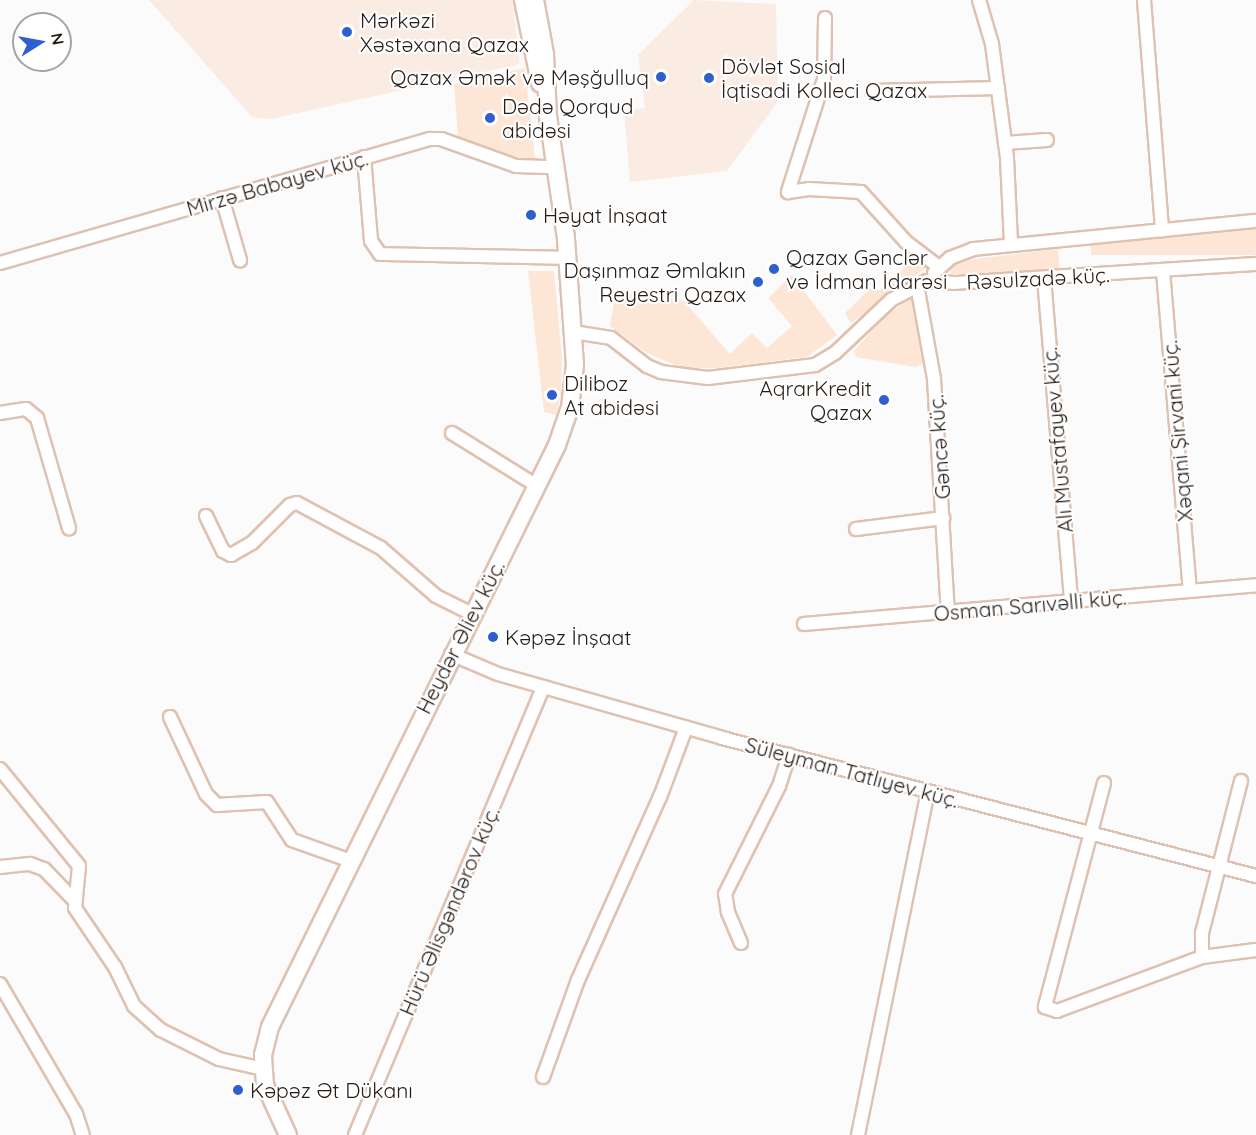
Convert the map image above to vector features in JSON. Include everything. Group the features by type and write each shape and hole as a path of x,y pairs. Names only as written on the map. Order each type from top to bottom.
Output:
{"main road":[{"path":"523,0 548,116"},
{"path":"535,0 545,54 548,116"},
{"name":"Heydər Əliev küç.","path":"288,1135 268,1099 263,1069 270,1026 451,654 537,486 570,408 573,332 567,258 548,116"}],"street":[{"path":"980,0 988,27 1005,143 1011,244"},
{"path":"1144,0 1162,230"},
{"path":"825,18 824,79 788,192 809,189 861,192 906,242 939,267"},
{"path":"872,91 998,88"},
{"name":"Mirzə Babayev küç.","path":"0,263 364,157 441,139 516,166 554,167"},
{"path":"1005,143 1047,140"},
{"path":"364,157 371,241 380,254 567,258"},
{"path":"222,198 240,260"},
{"path":"922,283 959,252 1011,244 1256,221"},
{"name":"Rəsulzadə küç.","path":"573,332 611,338 647,366 685,378 803,368 836,353 891,300 922,283 1044,278 1256,264"},
{"name":"Xəqani Şirvani küç.","path":"1163,271 1190,591"},
{"name":"Alı Mustafayev küç.","path":"1044,278 1071,601"},
{"name":"Gəncə küç.","path":"922,283 934,379 948,612"},
{"path":"0,413 26,409 37,417 69,528"},
{"path":"452,433 537,486"},
{"path":"207,516 223,551 231,555 252,543 290,504 297,503 381,548 436,596 472,614"},
{"path":"856,529 944,518"},
{"name":"Osman Sarıvəlli küç.","path":"804,624 1256,585"},
{"name":"Süleyman Tatlıyev küç.","path":"451,654 498,674 686,728 1256,876"},
{"name":"Hürü Əlisgəndərov küç.","path":"355,1135 543,687"},
{"path":"170,717 206,794 217,806 267,802 292,840 351,861"},
{"path":"543,1077 578,980 660,797 686,728"},
{"path":"741,943 728,912 725,894 779,786 789,755"},
{"path":"0,769 79,866 80,885 74,900"},
{"path":"1202,957 1202,933 1241,781"},
{"path":"1104,783 1045,1007 1057,1011 1202,957 1256,950"},
{"path":"858,1135 928,792"},
{"path":"0,867 30,864 45,869 74,900 79,917 115,967 134,1006 146,1018 219,1059 263,1069"},
{"path":"0,984 76,1114 83,1135"}],"shaded area":[{"name":"Mərkəzi Xəstəxana Qazax","path":"149,0 512,0 520,64 271,119 252,117"},
{"name":"Dövlət Sosial İqtisadi Kolleci Qazax","path":"694,0 776,4 778,101 727,171 630,182 624,111 645,108 638,55"},
{"path":"525,68 535,160 493,153 458,137 454,84"},
{"path":"1091,229 1256,229 1256,255 1091,255"},
{"path":"1058,249 1060,272 951,274 950,266 975,259"},
{"path":"914,259 927,267 851,323 845,313 874,285 879,291"},
{"path":"528,271 554,271 562,359 561,394 556,415 544,412"},
{"path":"792,275 837,335 807,357 716,368 682,368 647,353 610,326 616,291 684,301 730,354 752,333 767,348 792,326 768,298"},
{"path":"912,298 926,362 916,367 856,357 854,351 885,316"}],"place":[{"name":"Mərkəzi Xəstəxana Qazax","path":"347,32"},
{"name":"Qazax Əmək və Məşğulluq","path":"661,77"},
{"name":"Dövlət Sosial İqtisadi Kolleci Qazax","path":"709,78"},
{"name":"Dədə Qorqud abidəsi","path":"490,118"},
{"name":"Həyat İnşaat","path":"531,215"},
{"name":"Qazax Gənclər və İdman İdarəsi","path":"774,269"},
{"name":"Daşınmaz Əmlakın Reyestri Qazax","path":"758,282"},
{"name":"Diliboz At abidəsi","path":"552,395"},
{"name":"AqrarKredit Qazax","path":"884,400"},
{"name":"Kəpəz İnşaat","path":"493,637"},
{"name":"Kəpəz Ət Dükanı","path":"238,1090"}]}
